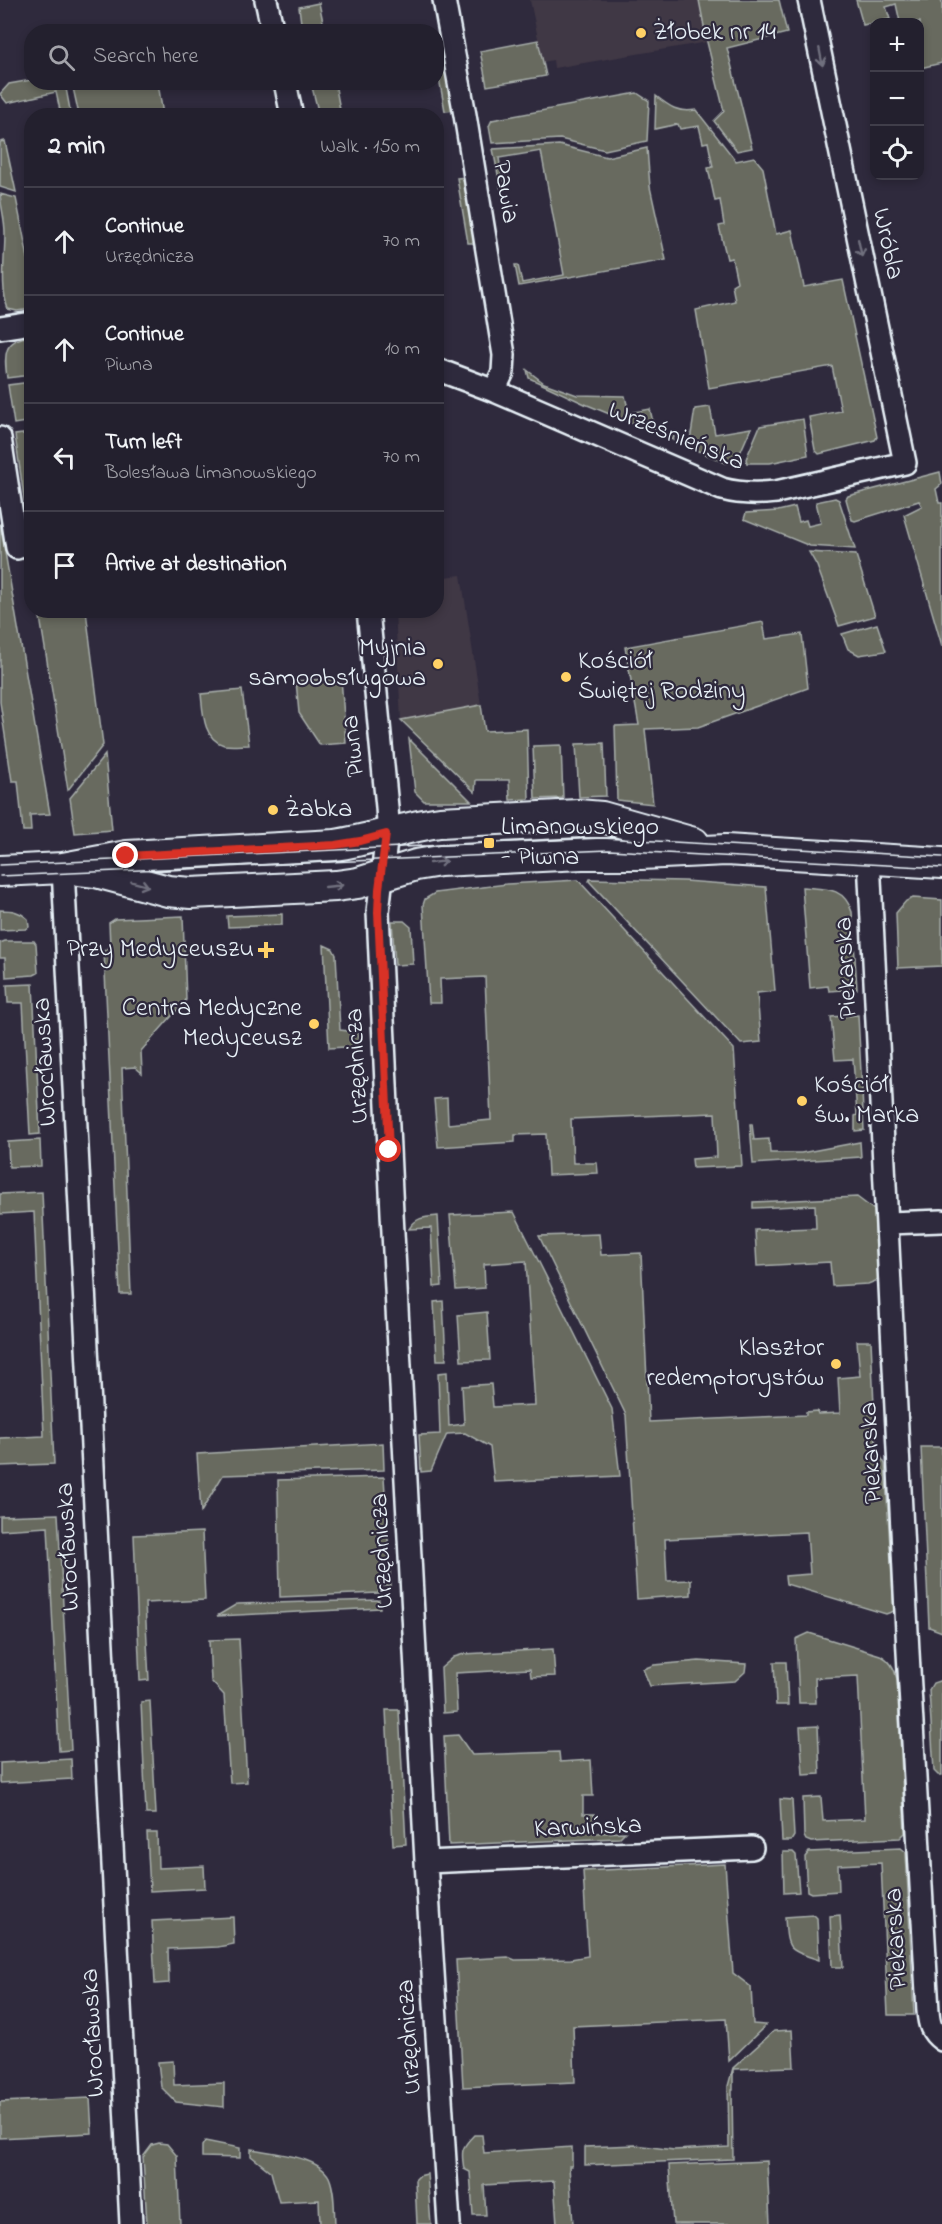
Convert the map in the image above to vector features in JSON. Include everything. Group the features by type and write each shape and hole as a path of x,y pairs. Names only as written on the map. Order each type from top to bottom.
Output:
{"street":[{"path":"266,0 271,24"},
{"name":"Pawia","path":"444,0 504,355 503,372 494,391"},
{"name":"Wróbla","path":"809,0 905,463"},
{"path":"287,90 290,108"},
{"path":"0,328 24,324"},
{"name":"Wrześnieńska","path":"444,372 735,493 777,492 905,463"},
{"path":"0,438 3,484 17,548"},
{"name":"Piwna","path":"369,618 387,807 381,876"},
{"path":"0,871 63,868 126,856 335,845 440,822 578,815 602,817 726,850"},
{"path":"63,868 96,872 168,891 191,893 336,886 358,883 416,865 440,861 726,850 942,863"},
{"name":"Piekarska","path":"869,858 928,2011 933,2033 942,2040"},
{"name":"Wrocławska","path":"63,868 131,2224"},
{"name":"Urzędnicza","path":"381,876 378,912 392,1213 426,1862 450,2224"},
{"path":"888,1223 942,1221"},
{"name":"Karwińska","path":"426,1862 752,1848"}],"shaded area":[{"name":"Żłobek nr 14","path":"530,0 779,0 784,24 707,42 554,68 553,60 543,62"},
{"path":"699,0 779,0 787,33 727,48 752,148 737,151 714,121 724,111"},
{"path":"856,0 942,0 942,63 924,67 924,18 899,18 896,4 886,7 890,18 870,18 870,23 863,25"},
{"path":"319,3 324,24 301,24 299,7"},
{"path":"444,37 456,110 445,111 441,90 444,90"},
{"path":"538,40 546,76 487,86 480,51"},
{"path":"24,81 24,90 66,90 70,108 59,108 56,92 7,103 0,94 9,84"},
{"path":"74,90 159,90 162,108 77,108"},
{"path":"313,90 336,90 340,108 317,108"},
{"path":"637,93 649,101 647,141 605,150 560,139 492,143 489,126 492,120"},
{"path":"656,96 674,108 684,111 696,110 736,161 754,157 763,168 776,234 792,230 804,287 843,280 877,437 875,440 819,454 815,450 809,417 841,411 832,366 709,388 696,310 735,301 732,285 737,282 732,258 727,259 719,226 724,225 720,200 715,201 708,168 713,167 708,142 703,143 699,126 680,129 678,124 655,129"},
{"path":"5,141 16,192 0,187 0,142"},
{"path":"559,145 607,157 647,148 650,187 666,260 519,286 515,265 518,265 522,283 564,275 541,151 499,158 504,189 501,190 493,149"},
{"path":"468,177 475,217 475,243 468,243 457,178"},
{"path":"0,194 16,198 24,238 24,310 8,309 6,301 5,228"},
{"path":"24,338 24,376 7,378 7,350 15,341"},
{"path":"527,370 544,383 577,395 625,396 629,413 650,409 655,431 674,437 673,440 529,378"},
{"path":"24,383 24,422 14,424 8,385"},
{"path":"710,407 715,434 751,428 736,462 726,463 689,447 695,409"},
{"path":"803,419 808,455 770,463 747,463 746,459 760,426"},
{"path":"24,434 24,497 15,435"},
{"path":"940,472 942,484 936,489 939,503 942,503 942,646 904,515 922,506 919,501 855,521 852,520 846,499 848,496"},
{"path":"835,498 839,500 855,549 810,546 744,519 746,513 778,511 795,507 799,522 806,520 808,526 821,523 816,502"},
{"path":"0,523 50,814 30,815 31,831 23,831 18,781 12,781 0,702"},
{"path":"809,552 856,555 875,616 839,626 817,566"},
{"path":"461,575 481,705 401,720 395,618 444,618 444,577"},
{"path":"40,618 87,618 103,745 68,790"},
{"path":"763,622 766,639 802,634 808,688 698,727 645,729 653,804 617,800 615,726 639,725 625,647"},
{"path":"877,624 886,651 859,655 848,649 842,634"},
{"path":"341,678 346,743 320,745 299,713 296,681"},
{"path":"242,690 249,745 224,745 217,742 208,731 201,694"},
{"path":"481,705 485,731 527,729 529,799 510,800 509,780 476,780 475,792 401,720"},
{"path":"409,739 471,801 424,801 415,792"},
{"path":"604,743 606,796 579,797 576,744"},
{"path":"561,745 563,798 535,799 533,746"},
{"path":"105,755 112,830 75,833 70,798"},
{"path":"590,879 684,881 766,887 775,991 757,993 761,1042 741,1044 589,881"},
{"path":"578,880 734,1049 742,1166 693,1168 692,1159 717,1157 715,1113 571,1119 573,1163 597,1163 598,1173 548,1175 546,1134 515,1135 515,1142 438,1147 434,1099 447,1098 448,1124 491,1120 485,977 440,979 441,1003 429,1003 423,905 425,899 435,893 507,884"},
{"path":"802,887 825,889 838,893 848,904 852,912 857,989 829,991 828,986 810,988"},
{"path":"913,898 942,900 942,966 898,968 896,913 906,901"},
{"path":"0,910 22,914 28,919 29,927 0,930"},
{"path":"282,914 282,925 228,927 227,916"},
{"path":"183,916 186,1000 141,1051 142,1073 135,1067 122,1068 131,1294 120,1294 104,951 110,946 109,923 115,919"},
{"path":"392,921 404,921 411,927 413,964 395,965"},
{"path":"34,941 38,973 6,977 5,958 0,958 0,943"},
{"path":"324,945 333,949 336,955 340,1030 358,1032 361,1046 329,1048"},
{"path":"33,984 40,1134 30,1135 23,1003 8,1003 7,985"},
{"path":"858,1015 864,1130 855,1131 855,1116 857,1115 853,1059 835,1060 831,1017"},
{"path":"750,1124 752,1124 754,1140 769,1139 770,1153 801,1153 860,1142 861,1157 753,1164"},
{"path":"40,1140 41,1166 9,1167 8,1142"},
{"path":"42,1192 54,1464 0,1466 0,1438 44,1436 34,1212 0,1214 0,1194"},
{"path":"857,1197 874,1210 878,1280 868,1284 832,1286 830,1262 757,1266 755,1230 816,1228 815,1205 753,1208 753,1202"},
{"path":"514,1212 612,1409 620,1476 494,1482 490,1447 465,1433 447,1434 431,1471 421,1472 419,1435 440,1434 438,1373 447,1372 449,1426 464,1424 462,1386 491,1384 493,1407 535,1405 526,1261 484,1264 485,1288 456,1290 450,1215"},
{"path":"438,1216 442,1286 434,1287 431,1228 409,1229 418,1220"},
{"path":"599,1234 601,1255 641,1253 649,1422 806,1415 806,1412 817,1411 818,1414 840,1413 838,1378 860,1376 857,1341 871,1341 876,1448 885,1464 894,1611 886,1614 786,1584 785,1576 810,1574 807,1532 665,1539 667,1581 691,1580 691,1595 637,1599 626,1415 539,1236"},
{"path":"443,1301 446,1360 437,1360 434,1302"},
{"path":"487,1312 490,1360 461,1361 458,1315"},
{"path":"383,1443 384,1470 223,1475 201,1512 197,1454"},
{"path":"921,1447 942,1447 942,1632 929,1627"},
{"path":"384,1477 391,1586 379,1586 379,1593 280,1597 278,1480"},
{"path":"58,1514 71,1750 59,1751 48,1527 0,1530 0,1516"},
{"path":"202,1532 205,1600 145,1603 149,1680 140,1681 134,1535"},
{"path":"379,1600 380,1608 217,1616 237,1604"},
{"path":"809,1633 880,1655 889,1662 895,1672 905,1833 900,1838 811,1842 804,1836 803,1798 821,1797 823,1821 865,1819 858,1676 815,1678 816,1703 799,1703 796,1639"},
{"path":"239,1639 247,1782 230,1783 224,1695 211,1681 209,1640"},
{"path":"553,1649 555,1676 531,1677 530,1669 455,1673 457,1712 443,1713 441,1668 454,1657 464,1654"},
{"path":"699,1661 746,1664 745,1672 735,1681 650,1686 643,1669 654,1665"},
{"path":"774,1662 786,1662 788,1705 776,1705"},
{"path":"942,1680 942,1775 938,1775 934,1771 929,1690 933,1683"},
{"path":"150,1701 156,1814 146,1814 141,1702"},
{"path":"386,1710 399,1710 406,1844 393,1845"},
{"path":"818,1726 820,1774 803,1775 800,1727"},
{"path":"458,1735 472,1755 559,1752 560,1762 591,1760 593,1796 583,1796 583,1814 594,1814 594,1833 625,1832 619,1838 449,1845 444,1736"},
{"path":"71,1759 72,1779 0,1783 0,1763"},
{"path":"780,1799 792,1800 794,1836 791,1841 782,1841"},
{"path":"147,1833 157,1833 158,1868 204,1866 205,1888 150,1891"},
{"path":"901,1848 906,1852 914,2015 888,2015 881,1863 838,1865 839,1891 811,1893 807,1891 805,1857 809,1852"},
{"path":"783,1852 793,1852 796,1855 799,1892 784,1893"},
{"path":"725,1864 733,1973 751,1987 753,2024 766,2025 729,2061 726,2019 573,2026 575,2082 463,2087 456,1960 508,1957 515,1960 571,1959 588,1956 583,1871"},
{"path":"814,1915 817,1918 819,1960 795,1951 788,1943 786,1928 785,1917"},
{"path":"840,1915 843,1967 832,1967 830,1916"},
{"path":"233,1917 234,1944 168,1949 169,1983 155,1984 152,1921"},
{"path":"792,2030 794,2067 733,2069 733,2159 585,2165 585,2147 636,2145 674,2150 729,2147 728,2086 733,2068 774,2031"},
{"path":"173,2061 174,2085 224,2083 224,2107 176,2102 161,2087 158,2062"},
{"path":"90,2098 92,2133 0,2138 0,2102"},
{"path":"474,2135 482,2135 484,2153 572,2147 572,2166 569,2166 573,2224 557,2224 554,2181 484,2185 486,2215 473,2215 470,2172 464,2169 462,2154 464,2147"},
{"path":"205,2141 240,2148 240,2158 202,2157 202,2146"},
{"path":"167,2144 177,2156 180,2224 147,2224 143,2157 152,2145"},
{"path":"251,2149 305,2160 323,2170 329,2177 332,2188 335,2224 320,2224 319,2200 279,2202 271,2172 251,2156"},
{"path":"767,2161 770,2224 673,2224 669,2165"},
{"path":"427,2174 431,2224 417,2224 415,2180"}],"tram line":[{"path":"0,865 602,838 942,857"},
{"path":"0,876 609,850 942,868"}],"place":[{"name":"Żłobek nr 14","path":"641,33"},
{"name":"Myjnia samoobsługowa","path":"438,664"},
{"name":"Kościół Świętej Rodziny","path":"566,677"},
{"name":"Żabka","path":"273,810"},
{"name":"Limanowskiego - Piwna","path":"489,843"},
{"name":"Przy Medyceuszu","path":"266,950"},
{"name":"Centra Medyczne Medyceusz","path":"314,1024"},
{"name":"Kościół św. Marka","path":"802,1101"},
{"name":"Klasztor redemptorystów","path":"836,1364"}],"route":[{"path":"126,856 335,845 386,834 378,912 389,1150"}]}
